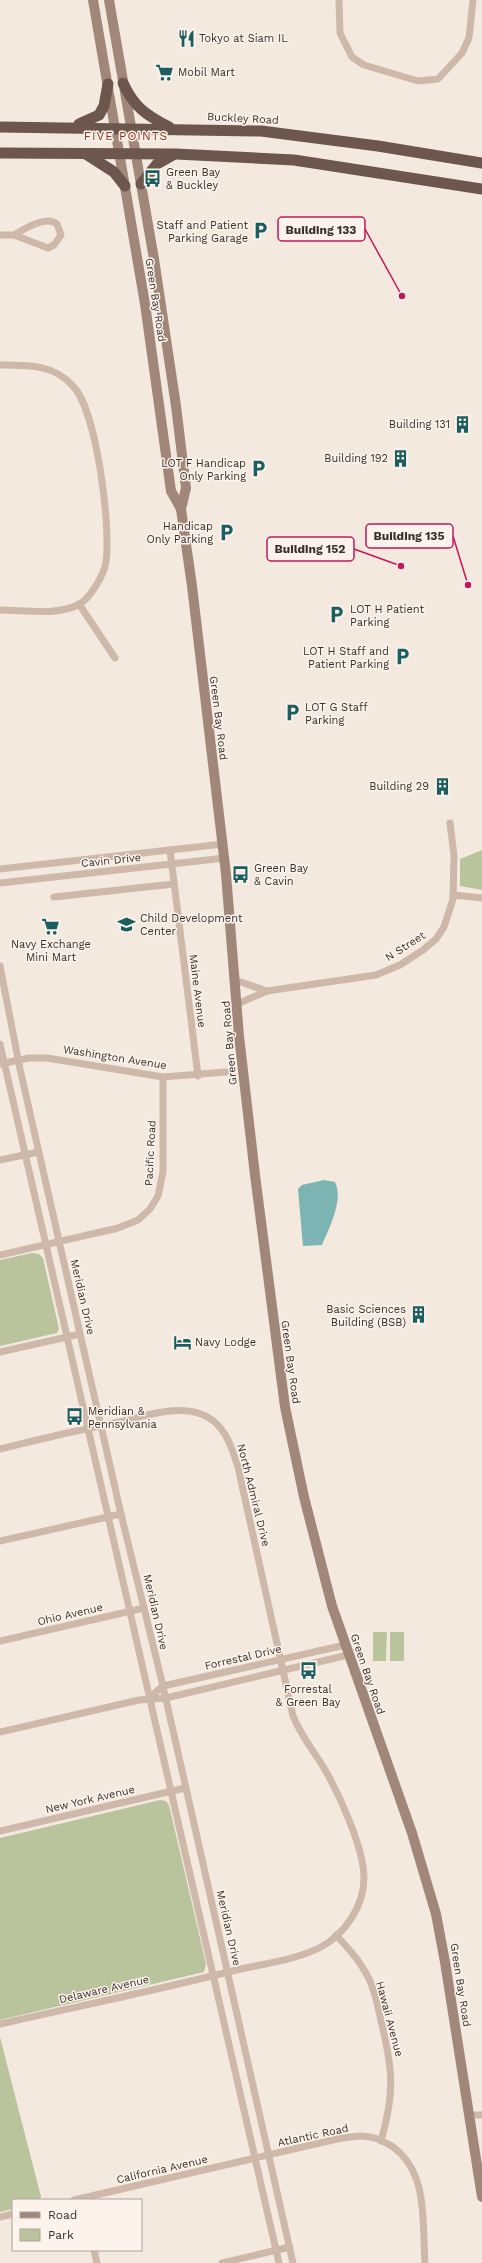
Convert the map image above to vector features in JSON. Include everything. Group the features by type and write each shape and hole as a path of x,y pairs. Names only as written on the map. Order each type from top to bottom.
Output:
{"highway":[{"path":"123,83 132,102 142,111 171,129"},
{"path":"65,127 94,120 100,115 104,106 108,84"},
{"name":"Buckley Road","path":"0,127 232,130 309,136 482,163"},
{"path":"0,153 176,154 294,160 482,189"},
{"path":"85,154 114,172 125,186"},
{"path":"141,184 157,164 176,154"}],"main road":[{"name":"Green Bay Road","path":"93,0 152,348 171,491 181,509"},
{"name":"Green Bay Road","path":"109,0 159,289 186,488 181,509 225,858 237,1004 255,1175 285,1407 315,1545 346,1650 410,1825 426,1875 444,1955 482,2197"}],"street":[{"path":"339,0 340,33 352,57 364,65 411,79 430,81 438,79 453,64 462,53 470,38 473,0"},
{"path":"0,235 14,235 48,248 54,245 62,235 57,224 47,221 24,229 14,235"},
{"path":"0,365 40,366 52,371 73,385 82,400 94,441 103,485 107,547 106,564 101,576 91,593 79,604 53,611 0,610"},
{"path":"79,604 115,658"},
{"name":"N Street","path":"237,1004 267,991 376,975 400,965 436,939 444,927 450,913 453,895 454,856 450,823"},
{"name":"Cavin Drive","path":"0,869 223,844"},
{"name":"Maine Avenue","path":"170,850 198,1076"},
{"name":"Cavin Drive","path":"0,883 225,858"},
{"path":"54,897 174,884"},
{"path":"453,895 482,898"},
{"name":"Meridian Drive","path":"0,966 38,1152 102,1425 121,1514 166,1698 185,1788 293,2263"},
{"name":"N Street","path":"235,980 248,986 267,991"},
{"path":"0,1044 2,1064 88,1428 279,2263"},
{"name":"Washington Avenue","path":"2,1064 18,1060 37,1058 59,1059 163,1078 198,1076 226,1072"},
{"name":"Pacific Road","path":"0,1255 59,1241 98,1234 130,1224 143,1217 158,1196 163,1172 163,1078"},
{"path":"0,1160 38,1152"},
{"path":"0,1352 80,1334"},
{"name":"North Admiral Drive","path":"0,1449 168,1411 183,1410 202,1414 225,1432 238,1467 292,1716 300,1735 323,1767 336,1792 350,1824 361,1860 364,1879 356,1910 346,1926 336,1935"},
{"path":"0,1541 121,1514"},
{"name":"Ohio Avenue","path":"0,1641 144,1608"},
{"name":"Forrestal Drive","path":"149,1698 163,1686 280,1660 346,1650"},
{"name":"Forrestal Drive","path":"0,1732 149,1698 166,1698 282,1672 346,1650"},
{"name":"New York Avenue","path":"0,1831 185,1788"},
{"name":"Delaware Avenue","path":"0,2024 227,1973 305,1953 321,1947 336,1935"},
{"name":"Hawaii Avenue","path":"336,1935 356,1957 368,1977 377,2001 391,2060 392,2090 389,2115 381,2141"},
{"path":"470,2115 482,2115"},
{"name":"Atlantic Road","path":"255,2159 337,2139 362,2136 381,2141 404,2157 412,2167 418,2181 425,2263"},
{"name":"California Avenue","path":"83,2199 255,2159"},
{"path":"0,2216 12,2214"},
{"path":"222,2263 290,2247"},
{"path":"94,2251 97,2263"}],"green space":[{"path":"482,850 482,890 460,886 460,859"},
{"path":"32,1253 39,1254 43,1258 59,1329 57,1333 0,1346 0,1260"},
{"path":"373,1632 387,1632 386,1661 373,1661"},
{"path":"390,1632 404,1632 404,1661 390,1661"},
{"path":"160,1800 166,1801 169,1805 206,1964 204,1972 0,2020 0,1838"},
{"path":"0,2037 41,2197 40,2199 12,2199 12,2209 0,2212"}],"water":[{"path":"324,1180 335,1182 337,1189 337,1205 332,1222 322,1245 303,1246 298,1189 302,1185"}],"place":[{"name":"Tokyo at Siam IL","path":"186,38"},
{"name":"Mobil Mart","path":"165,72"},
{"name":"Green Bay & Buckley","path":"153,178"},
{"name":"Staff and Patient Parking Garage","path":"261,231"},
{"name":"Building 133","path":"402,296"},
{"name":"Building 131","path":"463,424"},
{"name":"Building 192","path":"401,458"},
{"name":"LOT F Handicap Only Parking","path":"259,469"},
{"name":"Handicap Only Parking","path":"226,532"},
{"name":"Building 152","path":"401,566"},
{"name":"Building 135","path":"468,585"},
{"name":"LOT H Patient Parking","path":"337,615"},
{"name":"LOT H Staff and Patient Parking","path":"402,657"},
{"name":"LOT G Staff Parking","path":"292,713"},
{"name":"Building 29","path":"442,786"},
{"name":"Green Bay & Cavin","path":"241,874"},
{"name":"Child Development Center","path":"127,924"},
{"name":"Navy Exchange Mini Mart","path":"51,926"},
{"name":"Basic Sciences Building (BSB)","path":"419,1315"},
{"name":"Navy Lodge","path":"182,1342"},
{"name":"Meridian & Pennsylvania","path":"75,1417"},
{"name":"Forrestal & Green Bay","path":"308,1671"}],"district":[{"name":"FIVE POINTS","path":"126,136"}]}
